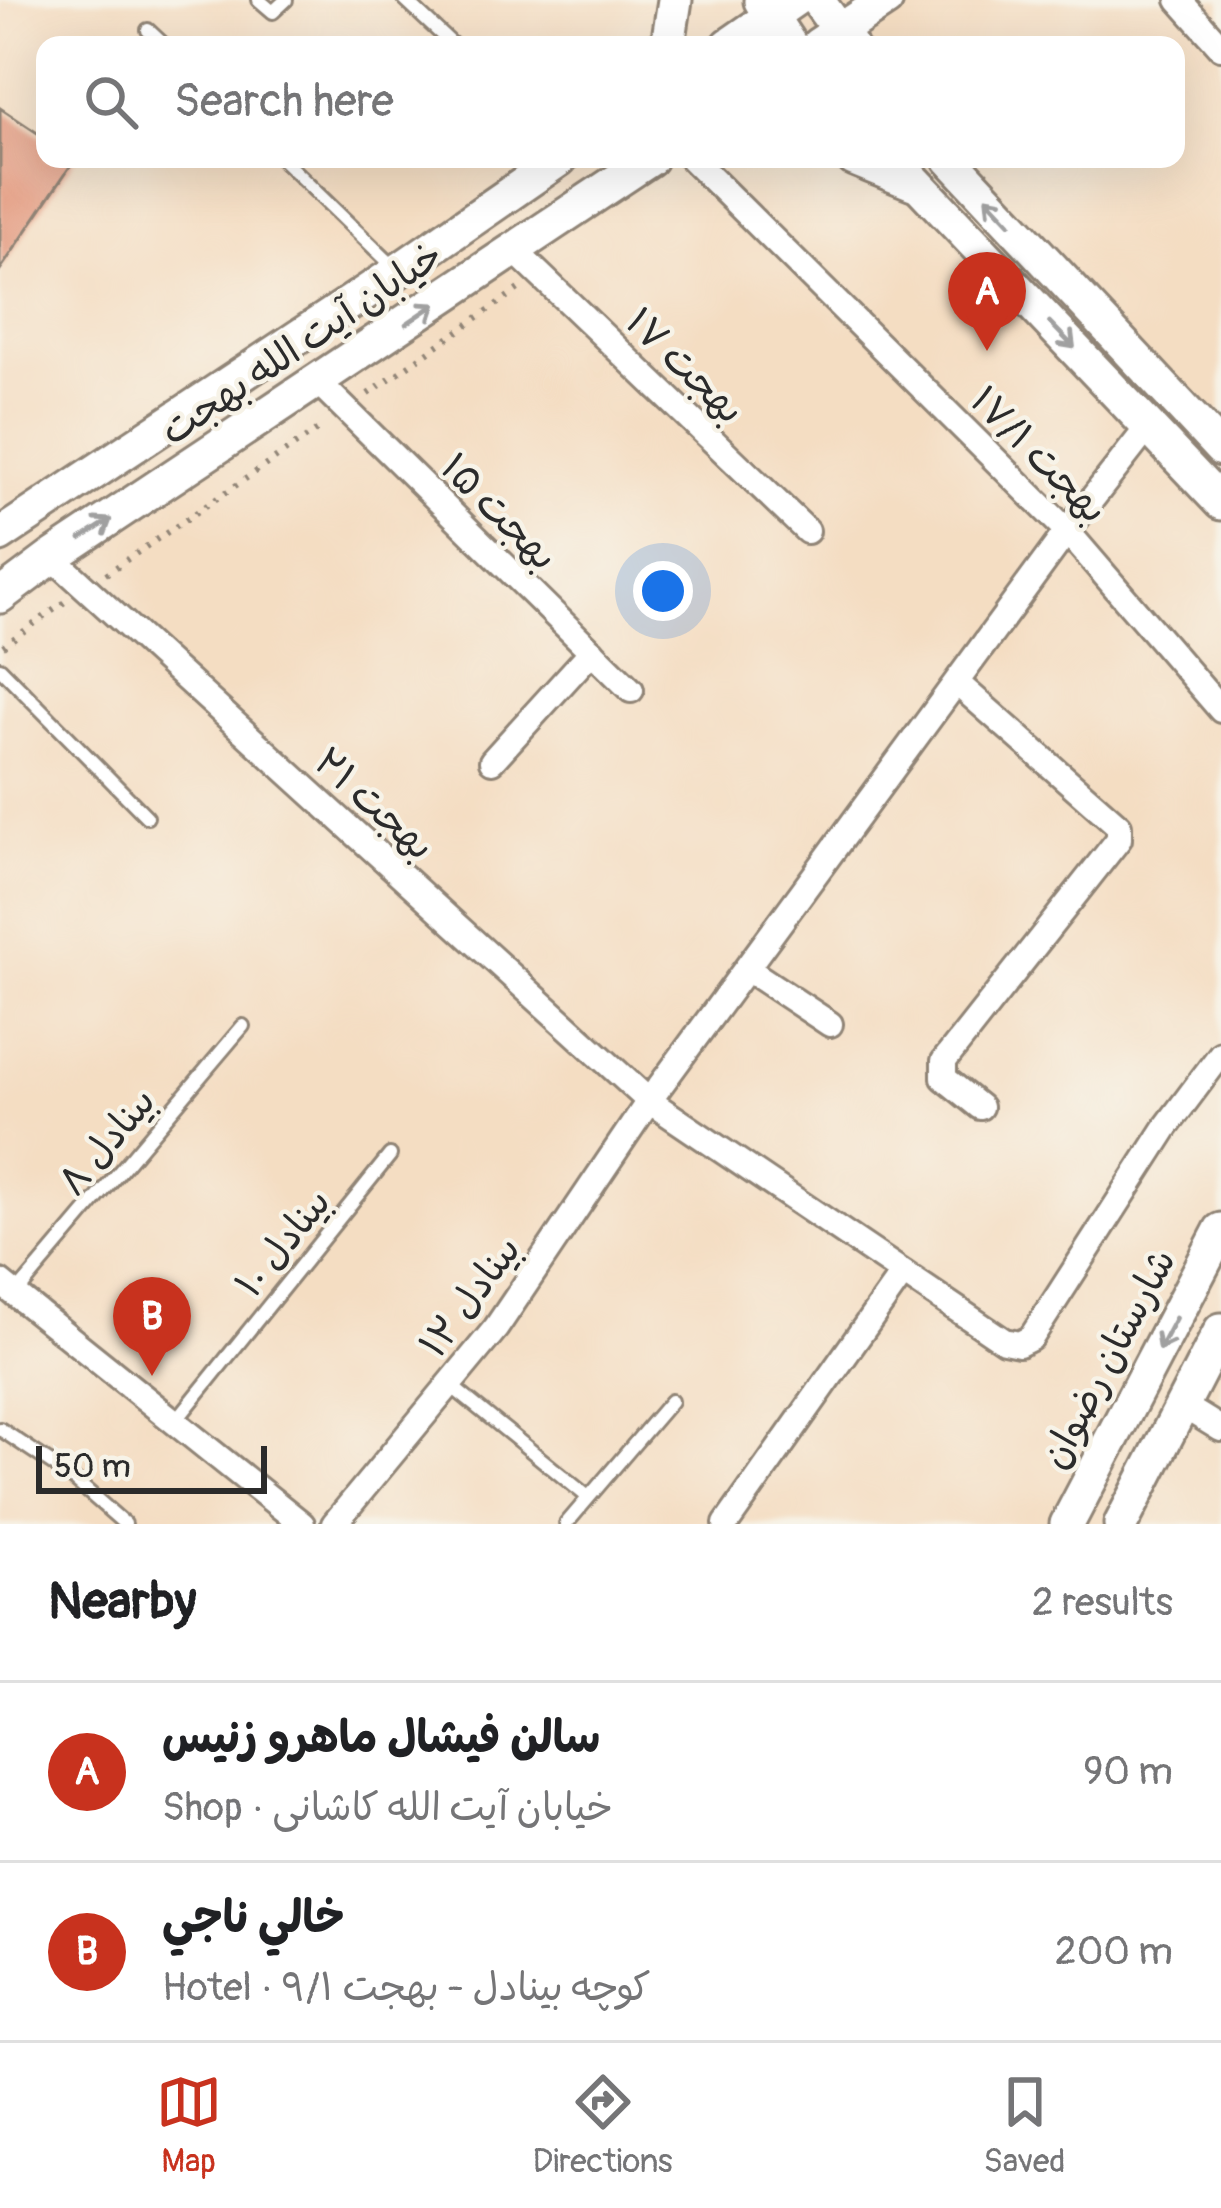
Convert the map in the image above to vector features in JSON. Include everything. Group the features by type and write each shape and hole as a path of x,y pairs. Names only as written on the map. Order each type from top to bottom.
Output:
{"main road":[{"path":"669,36 675,0"},
{"path":"818,0 833,36"},
{"path":"840,36 886,0"},
{"path":"744,36 779,15"},
{"name":"خیابان آیت الله بهجت","path":"0,535 547,168"},
{"name":"خیابان آیت الله بهجت","path":"0,596 637,168"},
{"path":"876,168 919,185"},
{"path":"903,168 1221,503"},
{"path":"958,168 1221,449"},
{"name":"شارستان رضوان","path":"1067,1524 1221,1230"},
{"path":"1121,1524 1221,1330"}],"street":[{"path":"1179,0 1221,47"},
{"name":"بهجت ۱۷/۱","path":"701,168 1067,531 1221,710"},
{"name":"بهجت ۱۷","path":"514,250 807,531"},
{"name":"بهجت ۱۵","path":"319,382 631,690"},
{"name":"بینادل ۱۲","path":"334,1524 496,1328 649,1101 1149,426"},
{"name":"بهجت ۲۱","path":"52,557 649,1101 1004,1341 1018,1344 1031,1338 1167,1126 1221,1054"},
{"path":"492,761 592,651"},
{"path":"956,683 1119,826 1119,839 944,1061 944,1078 980,1107"},
{"path":"747,969 830,1024"},
{"path":"726,1524 902,1273"},
{"path":"8,1288 302,1524"},
{"path":"1182,1405 1221,1429"}],"lane":[{"path":"259,0 273,12 286,0"},
{"path":"405,0 443,36"},
{"path":"148,30 154,36"},
{"path":"291,168 398,271"},
{"path":"0,668 147,817"},
{"name":"بینادل ۸","path":"8,1288 243,1026"},
{"name":"بینادل ۱۰","path":"175,1421 390,1155"},
{"path":"448,1384 588,1497"},
{"path":"566,1524 671,1401"},
{"path":"0,1429 69,1475 125,1524"}],"building":[{"path":"0,108 36,132 36,168 69,168 0,270"}],"place":[{"name":"سالن فیشال ماهرو زنیس","path":"987,351"},
{"name":"خالي ناجي","path":"152,1376"}]}
